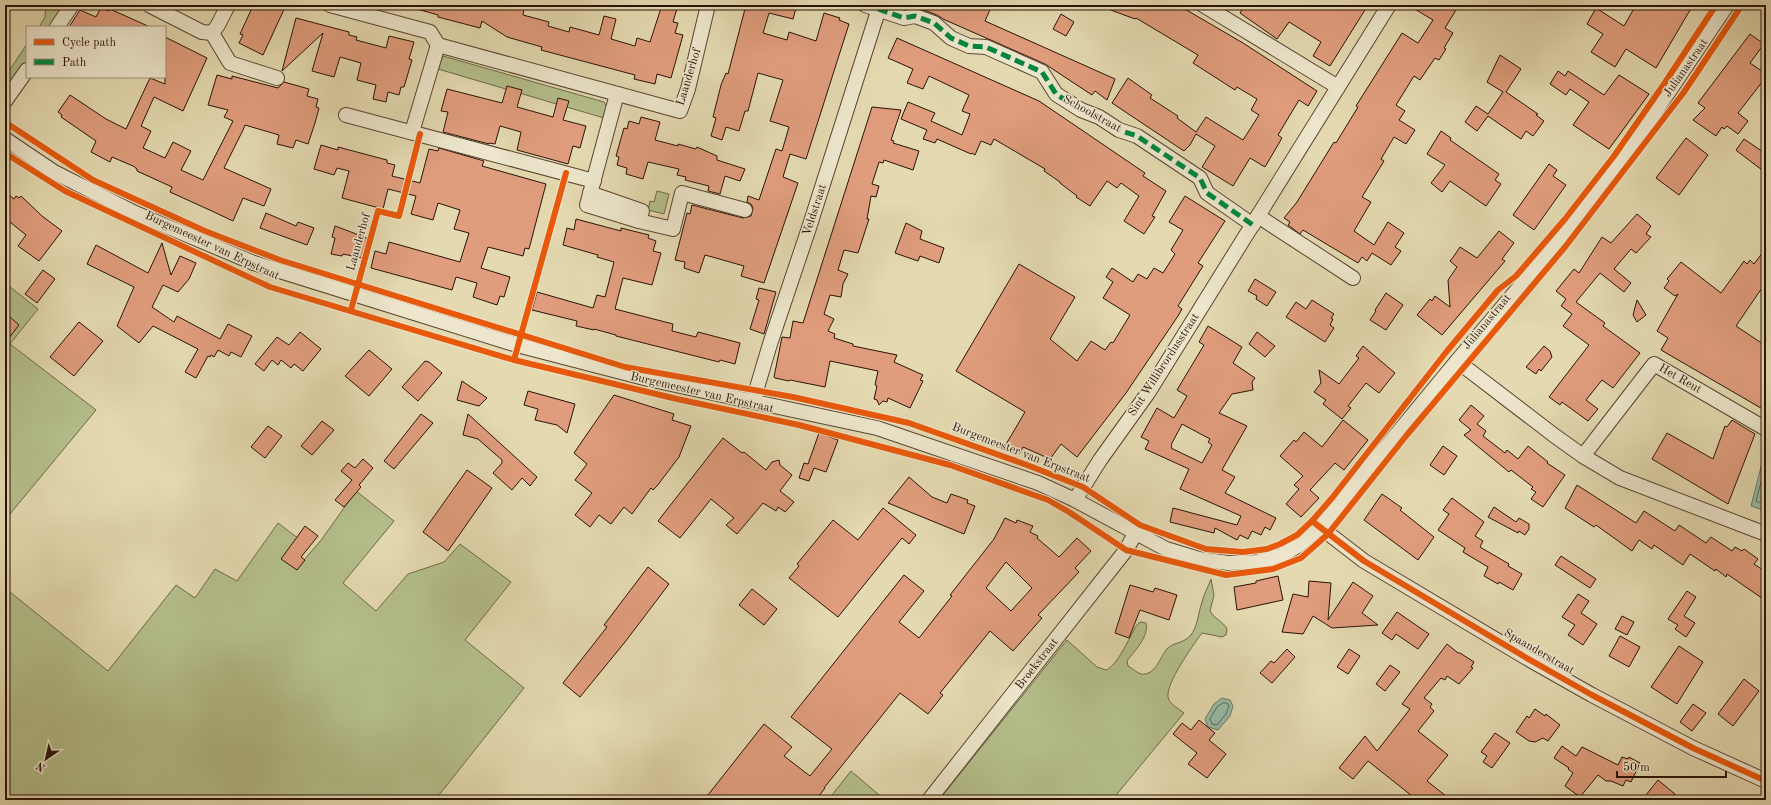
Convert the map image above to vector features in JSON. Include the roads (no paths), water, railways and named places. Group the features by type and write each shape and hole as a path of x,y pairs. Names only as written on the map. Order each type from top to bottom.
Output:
{"street":[{"path":"58,26 72,5"},
{"path":"149,5 202,32 212,33"},
{"path":"212,33 218,25 228,5"},
{"path":"330,5 430,32 438,45 412,132"},
{"name":"Laanderhof","path":"438,45 680,111 688,89 708,5"},
{"path":"1203,5 1338,87"},
{"name":"Sint Willibrordusstraat","path":"1075,500 1100,460 1148,393 1389,5"},
{"name":"Julianastraat","path":"1320,527 1457,361 1562,238 1610,176 1645,127 1727,5"},
{"name":"Schoolstraat","path":"874,6 904,18 916,16 934,23 951,38 969,46 986,47 1042,72 1056,94 1081,110 1099,117 1118,130 1137,136 1200,178 1207,193 1256,221"},
{"name":"Veldstraat","path":"755,401 756,391 770,344 809,228 874,6"},
{"path":"212,33 230,63 277,78"},
{"path":"5,101 26,71"},
{"path":"617,94 587,204 639,221 673,229 682,193 745,210"},
{"path":"346,115 412,132 592,187"},
{"name":"Burgemeester van Erpstraat","path":"5,139 54,172 135,213 254,263 517,345 648,379 877,428 1038,483 1075,500 1135,534 1166,549 1199,559 1228,563 1256,562 1280,556 1298,546 1320,527"},
{"path":"1256,221 1353,278"},
{"path":"1457,361 1554,436 1582,456 1620,478 1766,534"},
{"name":"Het Reut","path":"1582,456 1654,364 1766,428"},
{"name":"Spaanderstraat","path":"1320,527 1364,561 1383,573 1592,695 1693,748 1766,781"},
{"name":"Broekstraat","path":"929,800 1108,574 1126,550 1135,534"}],"water":[{"path":"1766,458 1766,511 1751,506 1763,459"},
{"path":"1222,698 1230,700 1233,706 1230,716 1218,730 1208,727 1205,719 1214,704"}]}
